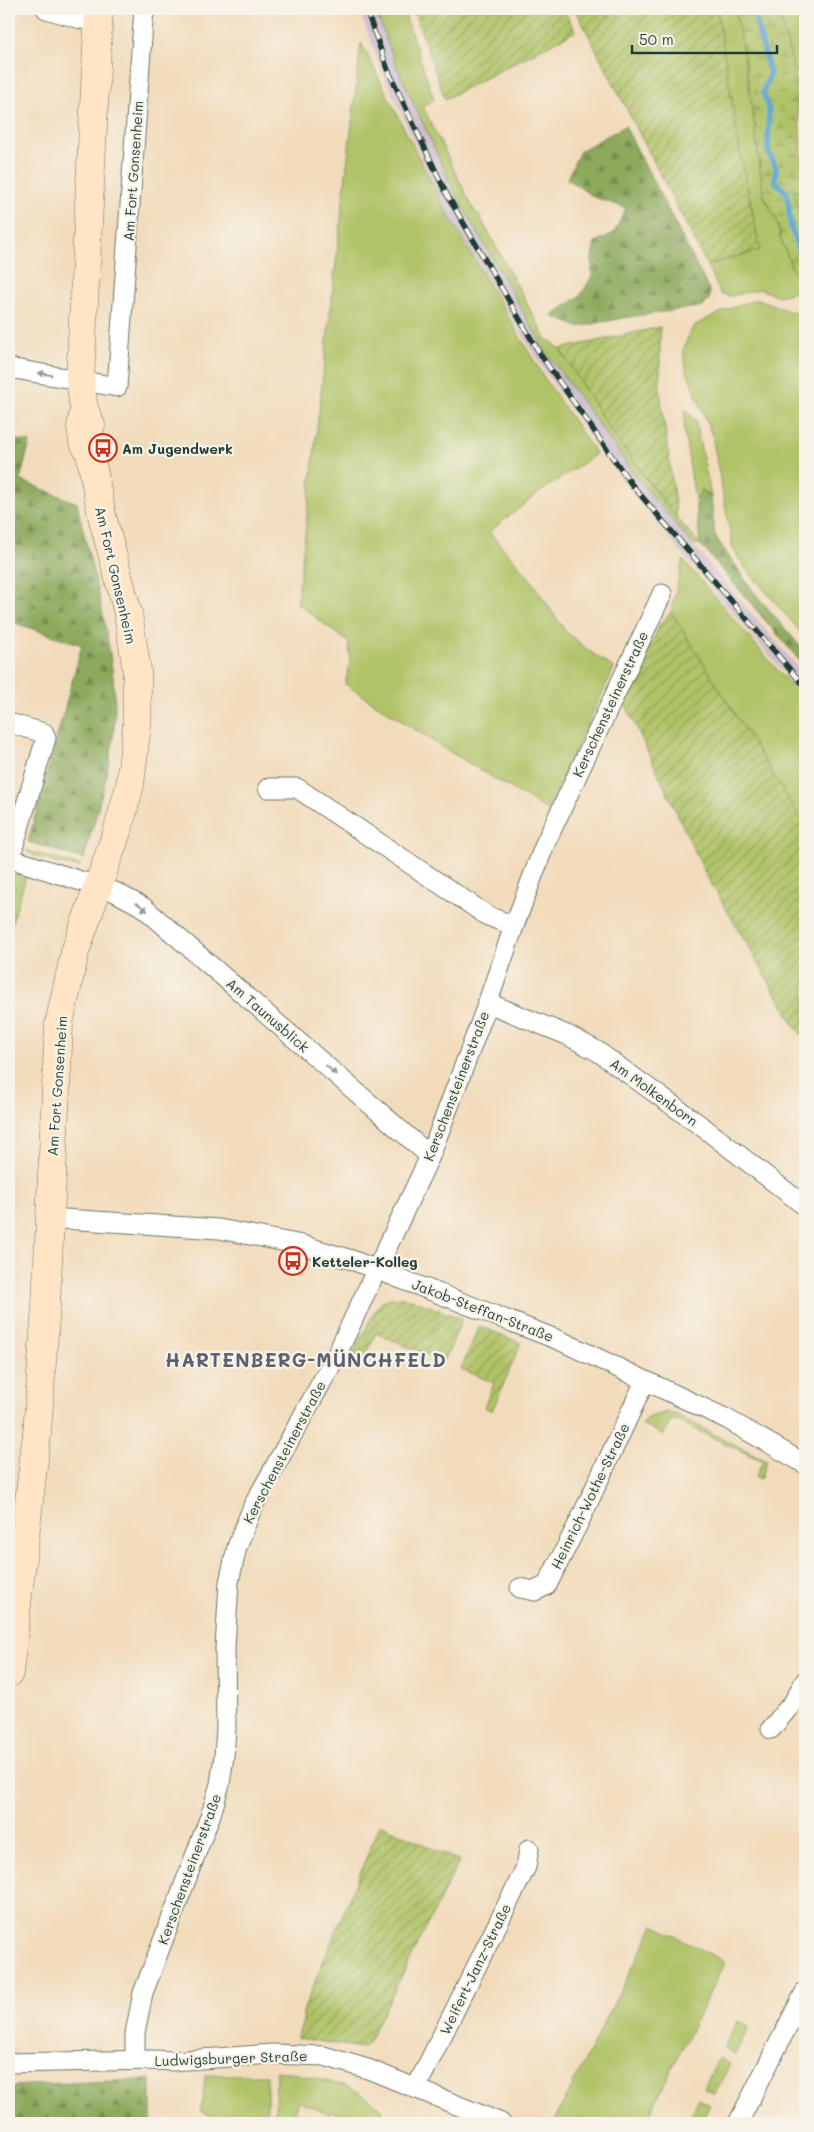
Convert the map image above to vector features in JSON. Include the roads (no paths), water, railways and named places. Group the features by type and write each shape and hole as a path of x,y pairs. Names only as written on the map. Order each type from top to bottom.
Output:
{"street":[{"path":"46,9 81,19 98,15"},
{"name":"Am Fort Gonsenheim","path":"80,380 117,387 144,9"},
{"name":"Am Fort Gonsenheim","path":"9,1673 37,1433 46,1306 59,1024 73,961 118,829 130,785 137,725 137,671 128,613 102,516 90,453 83,442 81,427 84,409 80,380 98,15"},
{"path":"9,368 80,380"},
{"name":"Kerschensteinerstraße","path":"135,2060 135,2033 143,1993 211,1814 220,1784 226,1729 224,1648 229,1582 237,1547 253,1506 335,1358 430,1156 488,1003 514,926 545,844 662,594"},
{"path":"9,723 44,733 46,738 10,858"},
{"path":"268,788 297,788 488,916 514,926"},
{"name":"Am Taunusblick","path":"10,858 98,886 129,898 143,907 430,1156"},
{"name":"Am Molkenborn","path":"488,1003 567,1036 597,1051 704,1128 805,1206"},
{"name":"Jakob-Steffan-Straße","path":"49,1218 218,1229 302,1245 376,1269 561,1340 727,1419 805,1464"},
{"name":"Heinrich-Wothe-Straße","path":"520,1588 535,1591 547,1585 579,1522 645,1381"},
{"path":"771,1729 794,1701 805,1681"},
{"name":"Weifert-Janz-Straße","path":"416,2088 526,1867 529,1849"},
{"path":"738,2123 805,1992"},
{"name":"Ludwigsburger Straße","path":"9,2063 173,2061 272,2054 324,2056 368,2069 501,2123"}],"waterway":[{"path":"751,9 755,17 770,74 763,92 769,110 768,151 776,168 775,181 787,193 791,227 805,267"}],"railway":[{"path":"366,9 388,70 446,193 540,354 632,485 805,687"}],"place":[{"name":"Am Jugendwerk","path":"103,448"},
{"name":"Ketteler-Kolleg","path":"293,1261"}],"district":[{"name":"HARTENBERG-MÜNCHFELD","path":"306,1359"}]}
